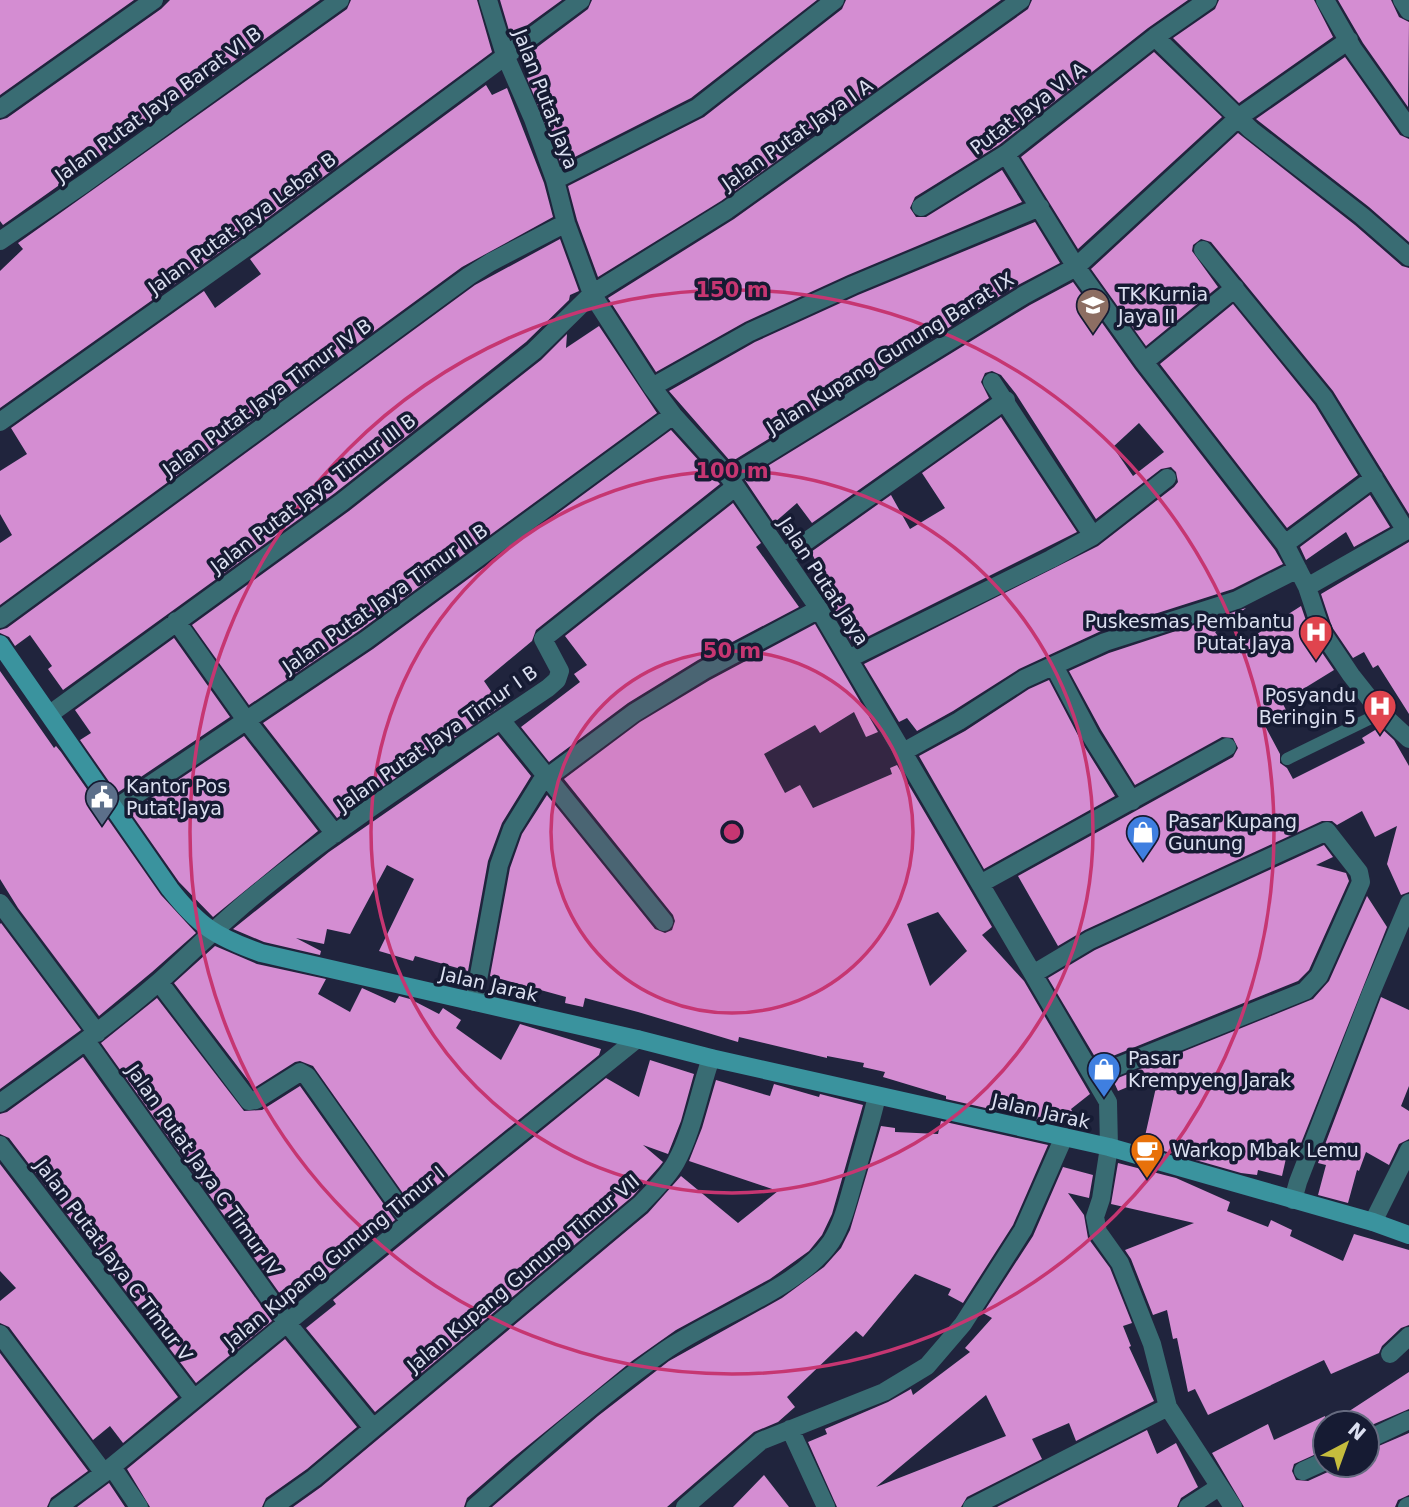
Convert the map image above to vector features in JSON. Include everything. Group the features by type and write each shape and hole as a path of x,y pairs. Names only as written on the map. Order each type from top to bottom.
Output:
{"street":[{"path":"0,109 154,0"},
{"name":"Jalan Putat Jaya Barat VI B","path":"0,241 340,0"},
{"name":"Jalan Putat Jaya","path":"488,0 505,55 533,119 555,180 566,223 592,294 652,387 732,482 819,608 1108,1102 1109,1147 1101,1199 1095,1217 1098,1232 1120,1264 1152,1343 1168,1407 1233,1507"},
{"name":"Jalan Putat Jaya Lebar B","path":"0,422 268,232 582,0"},
{"path":"555,180 697,108 835,0"},
{"name":"Jalan Putat Jaya I A","path":"592,294 727,210 1021,0"},
{"name":"Putat Jaya VI A","path":"921,207 1006,154 1155,37 1208,0"},
{"path":"1325,0 1409,128"},
{"path":"1402,0 1409,12"},
{"path":"1155,37 1251,130 1362,216 1409,257"},
{"name":"Jalan Kupang Gunung Barat IX","path":"732,482 1024,295 1076,267 1239,117 1349,40"},
{"path":"1006,154 1076,267 1144,362 1285,544 1307,587 1322,632 1381,713 1408,736"},
{"path":"652,387 750,332 853,285 1040,207"},
{"name":"Jalan Putat Jaya Timur IV B","path":"0,619 460,283 491,262 566,223"},
{"path":"1203,250 1324,398 1408,532 1307,587"},
{"path":"1144,362 1235,288"},
{"name":"Jalan Putat Jaya Timur III B","path":"50,714 342,502 534,351 592,294"},
{"path":"992,382 1093,536"},
{"path":"784,557 1006,400"},
{"name":"Jalan Putat Jaya Timur II B","path":"116,808 366,640 673,415"},
{"path":"850,658 1093,536 1167,478"},
{"path":"1285,544 1374,478"},
{"name":"Jalan Putat Jaya Timur I B","path":"0,1103 92,1037 159,982 249,900 335,834 548,688 558,678 559,668 543,639 732,482"},
{"path":"903,752 1024,679 1105,642 1237,600 1298,569"},
{"path":"474,1002 505,845 528,802 548,777 634,713 704,670 819,608"},
{"path":"176,621 246,720 335,834"},
{"name":"Jalan Jarak","path":"0,644 176,896 195,919 227,941 261,953 710,1058 1109,1147 1373,1222 1409,1235"},
{"path":"1054,666 1091,736 1132,801"},
{"path":"501,720 664,922"},
{"path":"980,884 1227,747"},
{"path":"1033,974 1090,940 1327,831 1359,872 1361,882 1319,976 1305,992 1094,1076"},
{"name":"Jalan Putat Jaya C Timur IV","path":"0,903 287,1323"},
{"path":"1293,1200 1371,993 1409,903"},
{"path":"159,982 249,1101 256,1100 300,1072 307,1076 410,1222"},
{"name":"Jalan Kupang Gunung Timur I","path":"58,1507 108,1470 637,1039"},
{"name":"Jalan Kupang Gunung Timur VII","path":"273,1507 314,1478 657,1188 675,1164 682,1149 710,1058"},
{"path":"475,1507 577,1417 662,1352 813,1263 831,1242 843,1218 877,1096"},
{"path":"685,1507 761,1441 884,1392 927,1366 963,1324 1023,1230 1064,1137"},
{"name":"Jalan Putat Jaya C Timur V","path":"0,1145 194,1399"},
{"path":"1373,1222 1409,1150"},
{"path":"287,1323 373,1428"},
{"path":"0,1334 139,1507"},
{"path":"1390,1354 1409,1336"},
{"path":"975,1506 1168,1407"},
{"path":"1381,1433 1409,1420"},
{"path":"790,1429 826,1507"},
{"path":"1303,1471 1311,1467"},
{"path":"1188,1507 1219,1487"}],"lane":[{"path":"1287,758 1381,713"}],"building":[{"path":"0,0 134,0 0,95"},
{"path":"170,0 320,0 3,225 0,221 0,120 7,118"},
{"path":"351,0 477,0 492,52 261,223 0,408 0,271 23,249 18,243 347,9"},
{"path":"500,0 562,0 511,37"},
{"path":"592,0 817,0 691,98 561,164 527,78 535,74 524,57 588,9"},
{"path":"846,0 1001,0 721,201 598,277 568,186 704,117 842,9"},
{"path":"1032,0 1188,0 1148,28 999,145 915,197 910,208 916,217 926,217 1002,170 1022,202 848,275 745,322 656,372 608,298 734,219 1028,9"},
{"path":"1219,0 1314,0 1333,37 1239,103 1173,38 1215,9"},
{"path":"1338,0 1391,0 1399,17 1409,22 1408,107 1363,43"},
{"path":"1154,52 1222,117 1078,249 1021,157"},
{"path":"1345,57 1400,135 1409,139 1409,242 1369,207 1256,119"},
{"path":"486,85 492,95 507,88 544,183 553,217 462,267 0,605 0,543 12,535 0,514 0,471 27,454 11,428 204,291 215,308 261,274 250,259"},
{"path":"1238,133 1355,225 1402,266 1409,268 1409,514 1333,391 1211,242 1201,239 1193,245 1192,251 1218,287 1146,346 1091,269"},
{"path":"1035,222 1060,263 1018,285 731,462 669,391 755,342 858,295"},
{"path":"560,239 579,291 570,295 569,300 526,342 335,493 63,690 48,669 52,666 30,635 15,646 9,637 0,633 0,630 7,628 475,285"},
{"path":"1073,282 1135,369 1283,564 1233,589 1101,631 1019,669 917,731 907,718 899,722 864,664 1098,546 1174,487 1178,482 1176,472 1171,467 1161,469 1096,519 1016,394 1001,375 992,371 985,373 981,382 989,398 812,523 797,503 774,523 745,480 1030,305","holes":["1139,423 1164,452 1133,476 1113,447"]},
{"path":"1233,304 1315,405 1358,475 1287,528 1160,364"},
{"path":"599,326 657,413 359,631 249,705 192,625 349,511 541,360 567,334 566,348"},
{"path":"1001,417 1077,532 853,644 829,603 835,598 811,552 891,495 910,529 945,508 922,473"},
{"path":"671,430 720,484 536,630 532,641 484,681 501,706 337,818 263,723 373,649"},
{"path":"1370,495 1390,527 1354,547 1346,532 1306,560 1300,547"},
{"path":"733,503 761,543 756,547 799,607 698,660 628,703 549,762 521,727 580,682 574,674 587,665 565,636"},
{"path":"1409,542 1409,714 1378,665 1373,668 1364,652 1353,658 1332,627 1321,594"},
{"path":"1301,606 1312,638 1334,670 1282,702 1287,712 1264,724 1280,754 1280,763 1287,768 1293,779 1365,743 1362,738 1380,727 1394,740 1409,766 1409,892 1401,895 1387,864 1397,826 1375,837 1362,811 1337,825 1332,821 1322,821 1085,930 1058,946 1018,876 1233,757 1238,748 1233,738 1222,737 1135,785 1069,671 1109,653 1246,608 1215,632 1229,652"},
{"path":"815,624 878,732 866,737 854,712 820,733 815,725 764,754 785,793 800,785 813,808 892,774 890,768 897,765 992,927 982,935 1024,981 1090,1094 1057,1124 946,1099 946,1096 883,1077 885,1072 863,1067 864,1063 827,1058 739,1037 738,1042 585,998 583,1007 565,1003 566,997 490,976 510,868 522,834 547,795 655,929 665,933 672,930 675,921 673,915 564,779 640,722 710,680","holes":["938,912 967,951 930,986 907,924"]},
{"path":"174,638 230,717 117,793 80,740 91,733 75,710"},
{"path":"0,671 54,748 56,746 61,752 161,895 196,933 99,1016 18,908 0,879"},
{"path":"1049,680 1081,741 1115,796 984,869 919,756 965,731 1029,689"},
{"path":"498,735 531,776 502,823 488,861 468,971 415,956 413,961 379,951 414,879 387,865 350,934 327,929 324,944 296,938 321,951 320,955 264,942 233,929 329,852"},
{"path":"244,736 318,831 213,917 179,882 130,812"},
{"path":"1324,845 1333,857 1316,865 1346,873 1349,881 1309,970 1298,981 1098,1062 1048,978 1095,950"},
{"path":"1367,896 1387,927 1296,1156 1287,1154 1282,1176 1258,1170 1257,1175 1241,1173 1143,1145 1159,1074 1118,1091 1113,1080 1313,999 1329,981"},
{"path":"0,924 81,1030 0,1089"},
{"path":"215,946 257,964 326,979 318,994 350,1012 362,988 395,1003 399,996 410,999 439,1014 443,1008 461,1020 456,1028 501,1060 520,1024 601,1049 599,1055 412,1206 313,1066 295,1062 254,1088 174,983"},
{"path":"1381,997 1409,1010 1409,1086 1401,1106 1409,1111 1409,1139 1399,1144 1389,1165 1366,1152 1359,1171 1357,1170 1348,1203 1318,1195 1326,1165 1318,1163"},
{"path":"157,998 244,1111 262,1110 300,1086 395,1220 320,1281 314,1273 283,1298 101,1043"},
{"path":"83,1057 272,1321 196,1383 9,1138 0,1134 0,1114 7,1112"},
{"path":"650,1060 694,1074 681,1121 668,1154 643,1145 663,1162 633,1196 375,1412 306,1328 336,1304 333,1300 606,1078 639,1097"},
{"path":"716,1080 770,1096 774,1084 819,1097 820,1094 863,1105 832,1214 822,1235 809,1251 770,1279 676,1330 632,1361 513,1458 467,1498 464,1507 293,1507 321,1487 648,1213 681,1176 738,1223 778,1191 689,1161"},
{"path":"941,1121 1048,1145 1013,1225 963,1303 948,1295 951,1289 915,1274 863,1337 856,1331 787,1397 795,1407 778,1422 754,1432 667,1507 492,1507 598,1416 669,1361 782,1298 824,1267 841,1248 850,1230 881,1126 895,1128 895,1132 938,1134"},
{"path":"1118,1163 1176,1178 1230,1202 1227,1211 1268,1227 1271,1220 1292,1230 1290,1236 1343,1261 1354,1234 1409,1250 1409,1325 1401,1328 1382,1346 1379,1353 1331,1374 1324,1360 1208,1415 1195,1389 1188,1392 1177,1338 1173,1339 1167,1310 1153,1315 1125,1250 1194,1223 1111,1204"},
{"path":"0,1164 178,1397 123,1443 110,1426 93,1440 9,1327 0,1323 0,1301 16,1288 0,1271"},
{"path":"1063,1167 1093,1175 1089,1198 1068,1193 1084,1215 1088,1238 1110,1268 1132,1323 1123,1326 1131,1346 1129,1347 1154,1401 1076,1441 1069,1423 1032,1439 1042,1459 967,1497 961,1507 837,1507 808,1442 827,1434 825,1429 911,1389 913,1395 970,1352 965,1348 992,1318 983,1313 1033,1236","holes":["986,1395 1006,1436 876,1487"]},
{"path":"285,1339 357,1427 307,1469 266,1498 262,1507 150,1507 127,1469"},
{"path":"0,1353 88,1471 51,1498 47,1507 0,1507"},
{"path":"1409,1372 1409,1409 1381,1421 1381,1409 1352,1409"},
{"path":"1311,1423 1311,1456 1294,1464 1292,1471 1296,1480 1381,1479 1381,1445 1409,1433 1409,1495 1398,1500 1395,1507 1244,1507 1212,1453 1268,1424 1274,1440"},
{"path":"1147,1430 1157,1454 1176,1443 1198,1487 1181,1498 1177,1507 997,1507"},
{"path":"764,1475 789,1507 733,1507"},
{"path":"109,1483 125,1507 77,1507"}],"place":[{"name":"TK Kurnia Jaya II","path":"1093,335"},
{"name":"Puskesmas Pembantu Putat Jaya","path":"1316,662"},
{"name":"Posyandu Beringin 5","path":"1380,736"},
{"name":"Kantor Pos Putat Jaya","path":"102,827"},
{"name":"Pasar Kupang Gunung","path":"1143,862"},
{"name":"Pasar Krempyeng Jarak","path":"1104,1099"},
{"name":"Warkop Mbak Lemu","path":"1147,1180"}]}
